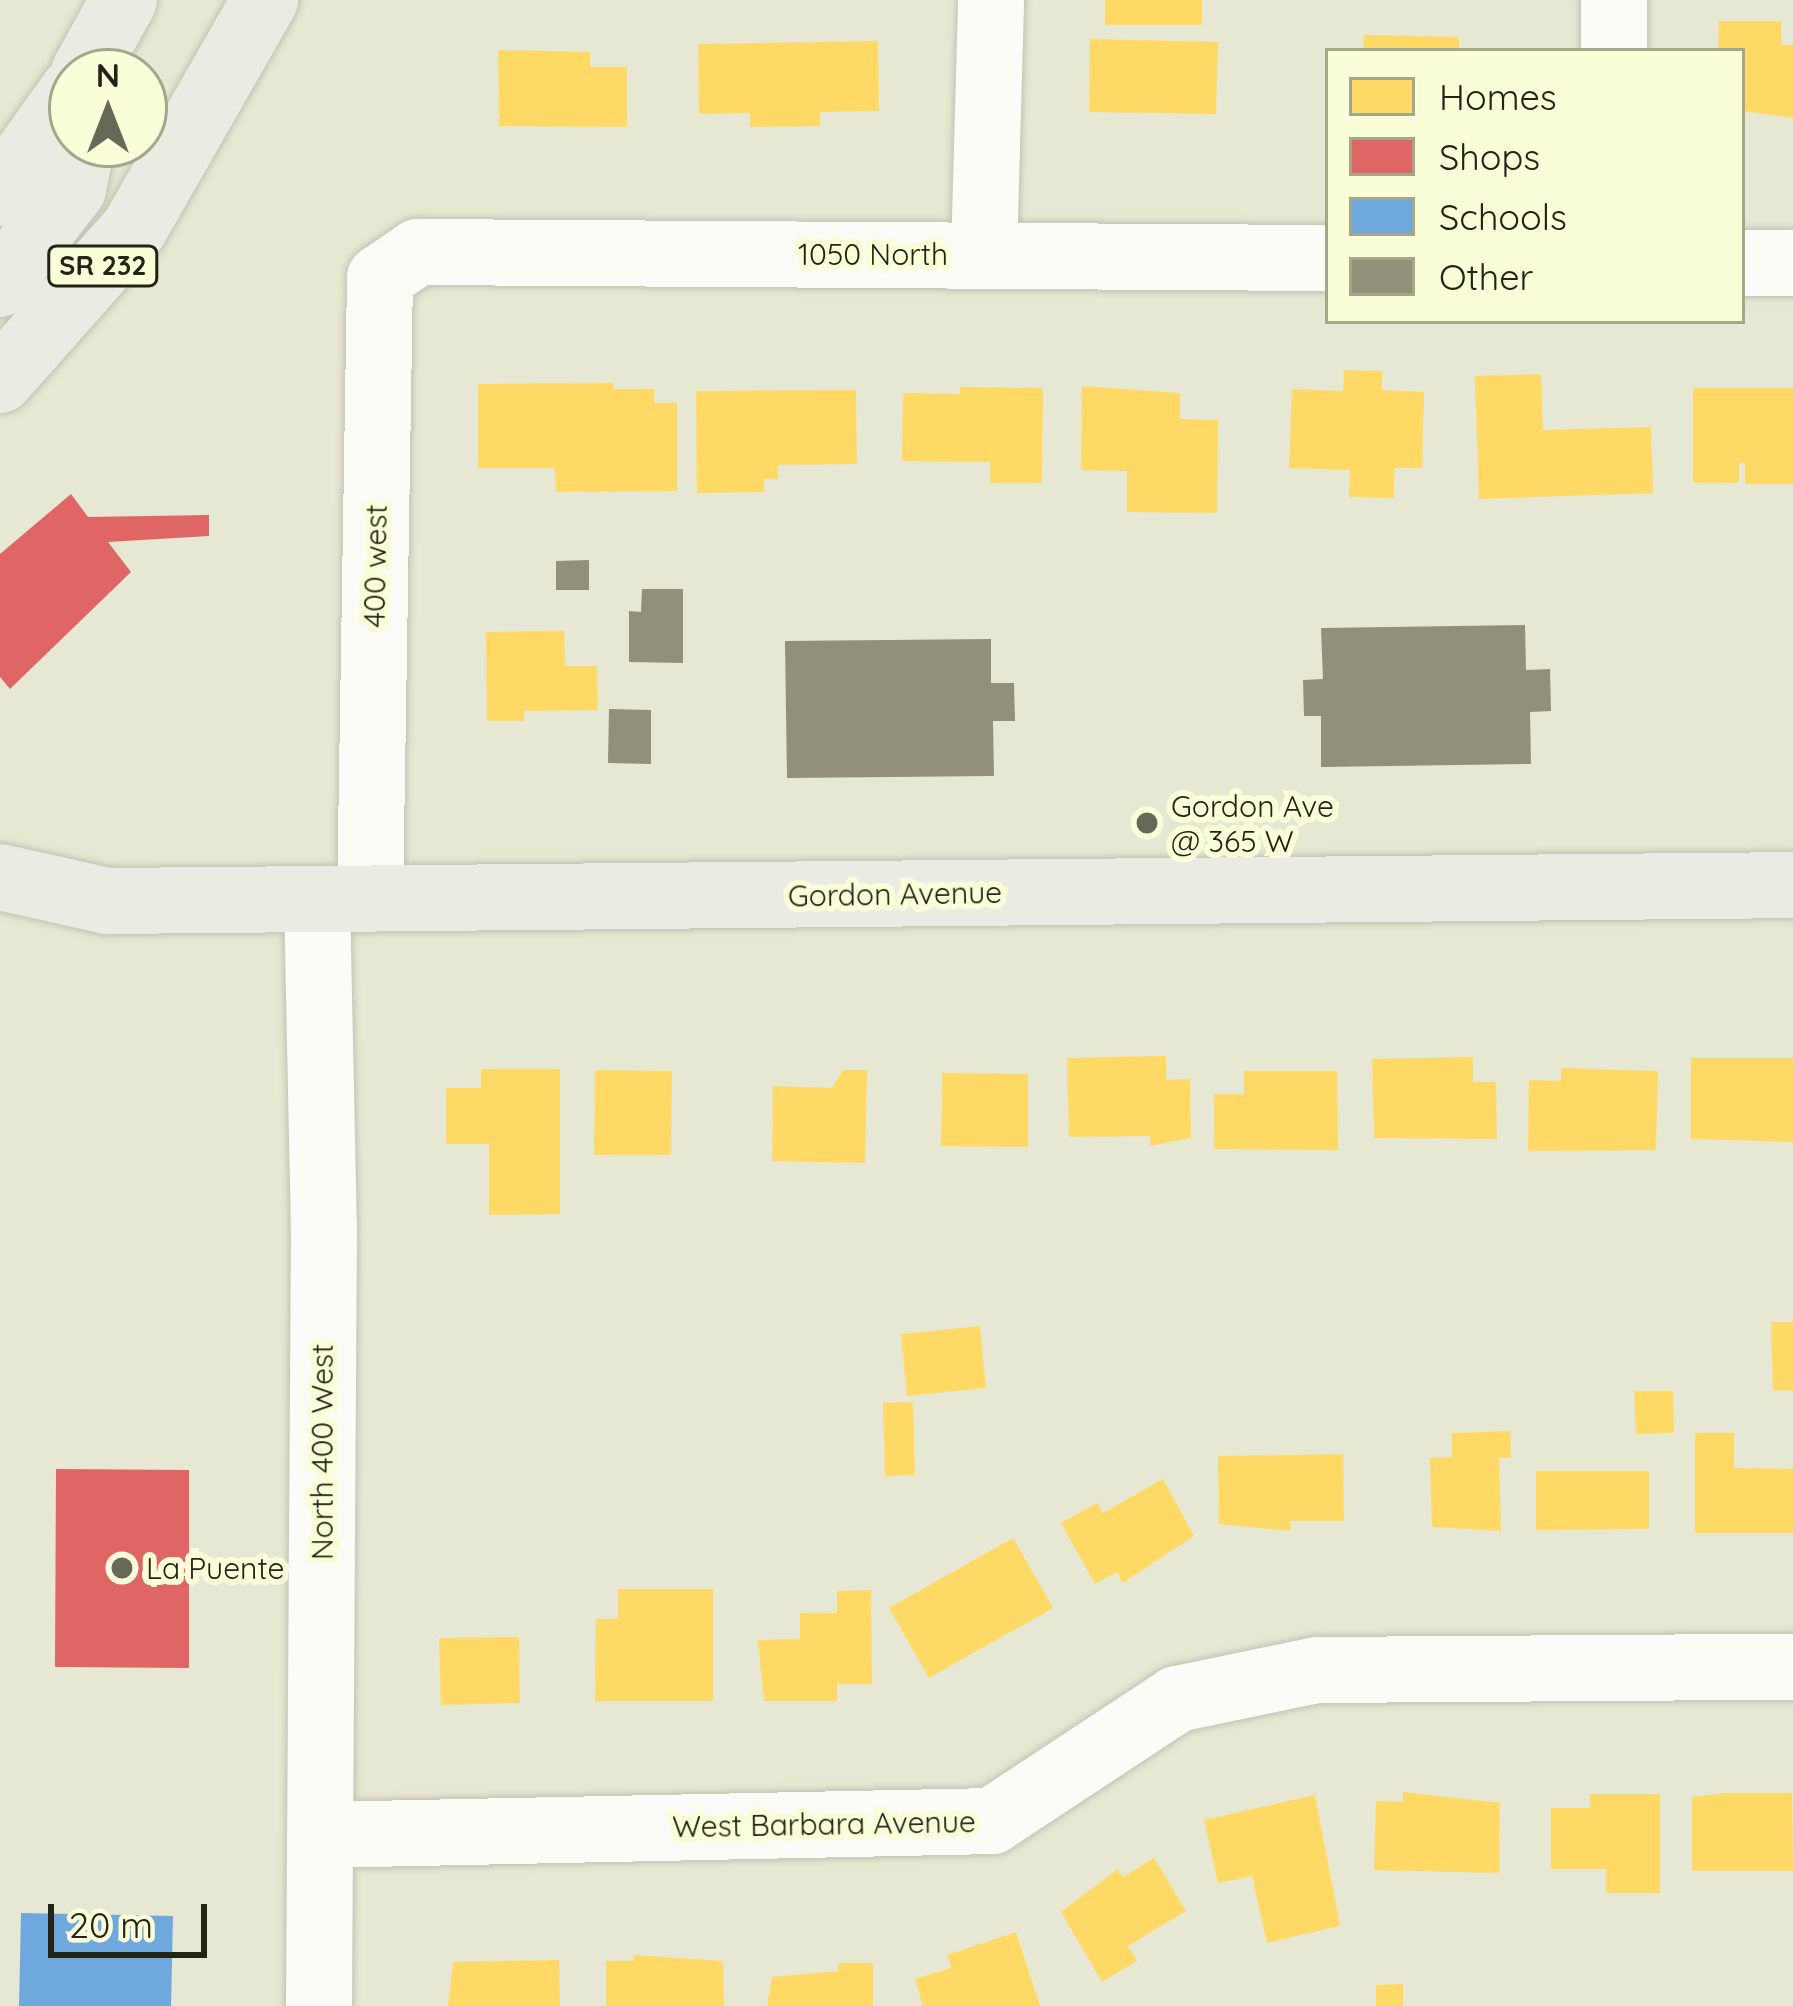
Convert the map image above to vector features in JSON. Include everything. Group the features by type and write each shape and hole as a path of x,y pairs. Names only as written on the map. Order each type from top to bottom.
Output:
{"main road":[{"path":"190,140 224,0"},
{"name":"SR 232","path":"0,380 134,229 190,140 266,0"},
{"path":"0,193 48,124"},
{"path":"0,284 73,189 77,168"},
{"name":"Gordon Avenue","path":"0,877 107,901 1793,885"}],"street":[{"path":"984,254 991,0"},
{"path":"1614,0 1614,48"},
{"name":"1050 North","path":"418,252 1325,259"},
{"name":"400 west","path":"344,899 380,278 418,252"},
{"path":"1745,263 1793,263"},
{"name":"North 400 West","path":"319,2006 344,899"},
{"name":"West Barbara Avenue","path":"320,1835 992,1821 1177,1699 1317,1670 1793,1667"}],"building: Homes":[{"path":"1105,0 1202,0 1202,25 1105,25"},
{"path":"1719,21 1781,21 1781,45 1793,45 1793,118 1745,111 1745,48 1718,48"},
{"path":"1364,35 1459,37 1459,48 1363,48"},
{"path":"1090,39 1218,42 1216,114 1089,112"},
{"path":"878,41 879,111 820,112 820,126 750,127 750,113 699,114 698,44"},
{"path":"498,50 590,52 590,67 627,67 627,127 499,126"},
{"path":"1344,370 1382,371 1382,390 1424,392 1422,468 1394,468 1394,498 1349,497 1350,470 1289,468 1292,389 1343,391"},
{"path":"1541,374 1543,430 1651,427 1653,493 1479,499 1475,376"},
{"path":"613,383 613,389 654,389 654,403 677,403 677,491 556,492 555,468 478,468 478,384"},
{"path":"1082,386 1180,393 1180,419 1218,420 1217,513 1127,512 1127,471 1081,470"},
{"path":"960,387 1043,388 1042,483 990,483 990,462 902,461 903,393 960,394"},
{"path":"1693,388 1793,388 1793,484 1745,484 1745,463 1739,463 1739,483 1693,483"},
{"path":"856,390 857,464 778,465 778,479 764,479 764,492 697,493 696,391"},
{"path":"564,631 565,666 597,666 598,710 524,711 524,721 487,721 486,632"},
{"path":"1166,1056 1166,1080 1190,1079 1191,1138 1150,1146 1150,1136 1069,1137 1067,1058"},
{"path":"1473,1057 1473,1082 1496,1082 1497,1139 1374,1138 1372,1059"},
{"path":"1691,1058 1793,1058 1793,1142 1691,1139"},
{"path":"1561,1068 1658,1071 1656,1150 1528,1151 1529,1080 1561,1081"},
{"path":"481,1069 560,1069 560,1214 489,1215 489,1144 446,1144 446,1088 481,1088"},
{"path":"595,1070 672,1071 671,1155 594,1155"},
{"path":"843,1070 867,1070 865,1163 772,1161 773,1086 832,1088"},
{"path":"1244,1071 1337,1071 1338,1150 1214,1149 1214,1094 1244,1094"},
{"path":"942,1073 1028,1074 1028,1147 941,1146"},
{"path":"1771,1322 1793,1322 1793,1390 1773,1391"},
{"path":"980,1326 986,1388 907,1396 901,1334"},
{"path":"1634,1391 1673,1391 1674,1433 1636,1434"},
{"path":"913,1402 915,1475 885,1476 883,1403"},
{"path":"1510,1431 1511,1458 1499,1458 1501,1531 1432,1527 1430,1458 1452,1457 1452,1433"},
{"path":"1695,1433 1734,1433 1734,1468 1793,1469 1793,1533 1695,1533"},
{"path":"1343,1454 1344,1521 1290,1521 1291,1531 1219,1524 1218,1456"},
{"path":"1536,1471 1649,1471 1649,1529 1536,1530"},
{"path":"1163,1479 1194,1536 1123,1583 1117,1572 1095,1584 1061,1523 1097,1503 1103,1513"},
{"path":"1013,1538 1053,1608 929,1678 889,1608"},
{"path":"618,1589 713,1589 713,1701 595,1701 596,1619 618,1619"},
{"path":"871,1590 872,1684 837,1684 837,1701 764,1701 758,1640 800,1639 800,1613 837,1613 837,1591"},
{"path":"519,1637 520,1703 441,1705 439,1638"},
{"path":"1403,1792 1500,1803 1499,1873 1374,1870 1376,1801 1403,1802"},
{"path":"1792,1793 1793,1871 1692,1871 1692,1797"},
{"path":"1590,1794 1660,1794 1660,1893 1606,1893 1606,1869 1551,1869 1551,1808 1590,1808"},
{"path":"1315,1795 1340,1926 1267,1943 1252,1876 1218,1883 1204,1820"},
{"path":"1154,1858 1186,1911 1128,1946 1137,1961 1102,1982 1061,1912 1118,1869 1123,1877"},
{"path":"1016,1932 1040,2006 923,2006 915,1979 951,1968 947,1955"},
{"path":"634,1955 723,1961 724,2006 606,2006 606,1961 634,1961"},
{"path":"559,1960 560,2006 448,2006 453,1962"},
{"path":"838,1963 873,1963 873,2006 767,2006 772,1977 838,1971"},
{"path":"1403,1984 1403,2006 1376,2006 1376,1985"}],"building: Shops":[{"path":"71,494 88,517 209,515 209,536 108,542 131,572 10,689 0,677 0,554"},
{"name":"La Puente","path":"56,1469 189,1470 189,1668 55,1667"}],"building: Schools":[{"path":"21,1913 173,1916 171,2006 19,2006"}],"building: Other":[{"path":"589,560 589,590 556,590 556,561"},
{"path":"642,589 683,589 683,663 629,662 629,611 641,612"},
{"path":"1525,625 1526,670 1550,669 1551,711 1530,712 1531,764 1321,767 1321,716 1304,716 1303,680 1323,679 1321,628"},
{"path":"991,639 991,683 1014,683 1015,721 993,721 994,776 787,778 785,641"},
{"path":"609,709 651,710 651,764 608,763"}],"place":[{"name":"Gordon Ave @ 365 W","path":"1147,823"},
{"name":"La Puente","path":"122,1568"}]}
